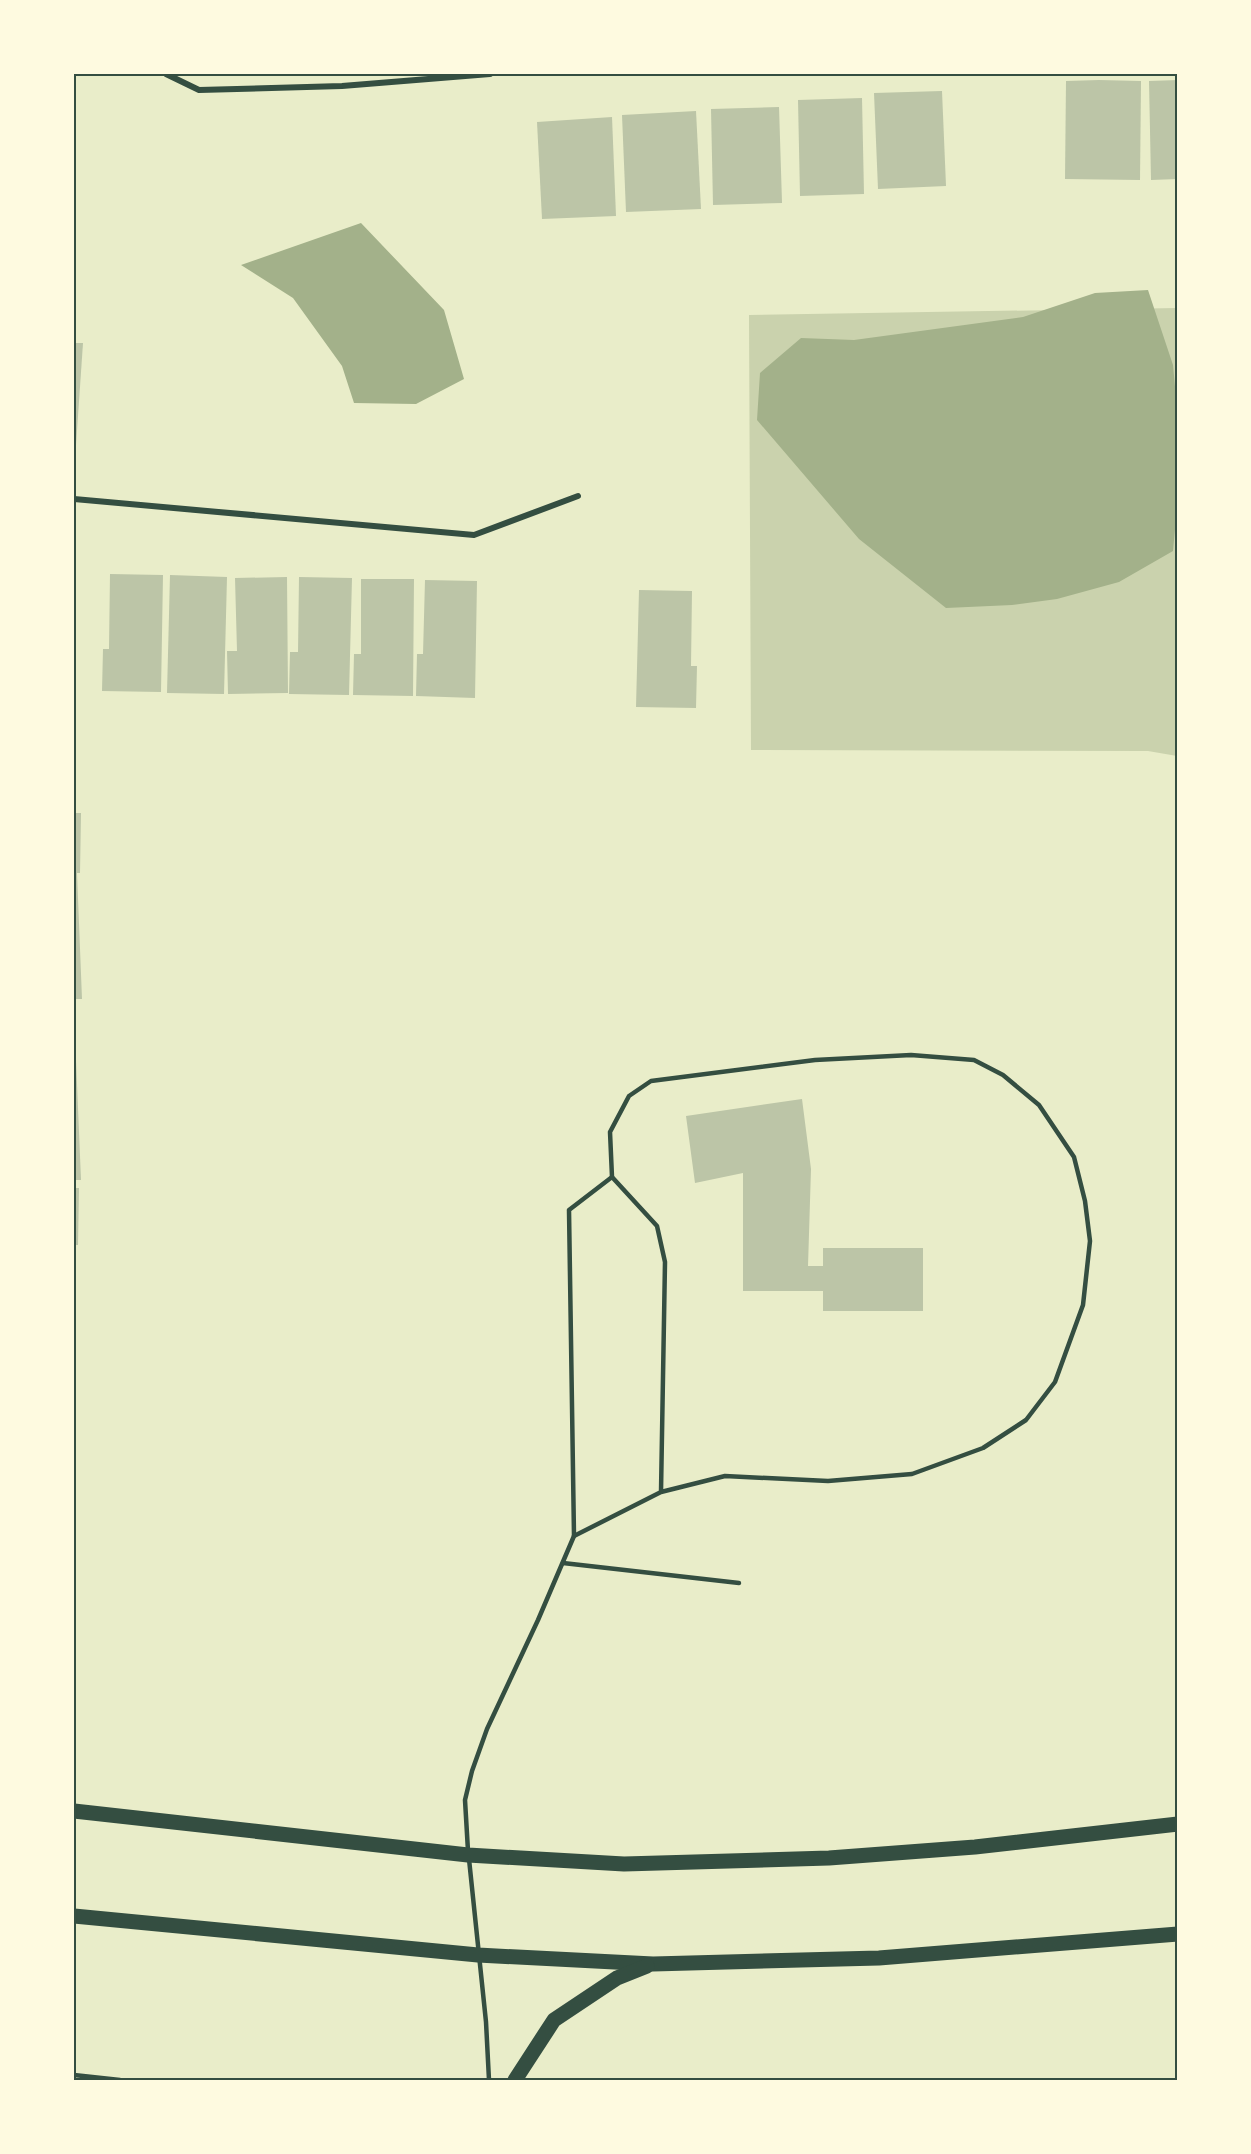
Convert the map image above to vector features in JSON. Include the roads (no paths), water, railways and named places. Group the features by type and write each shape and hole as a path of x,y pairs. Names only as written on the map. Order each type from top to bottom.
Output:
{"main road":[{"path":"74,1811 468,1855 624,1864 829,1857 975,1846 1178,1824"},
{"path":"74,1916 478,1955 653,1964 879,1958 1178,1934"},
{"path":"515,2080 554,2020 617,1978 653,1964"}],"street":[{"path":"166,74 199,90 342,86 490,74"},
{"path":"74,499 474,536 578,496"}],"lane":[{"path":"574,1536 661,1492 725,1476 828,1481 912,1474 983,1448 1026,1420 1055,1382 1083,1305 1090,1241 1074,1157 1040,1105 1004,1075 974,1060 911,1054 815,1060 651,1081 629,1096 610,1132 612,1178 657,1226 665,1262 661,1492"},
{"path":"489,2080 486,2022 468,1855 465,1800 472,1771 487,1729 574,1536 569,1210 612,1178"},
{"path":"563,1563 739,1583"},
{"path":"74,2075 120,2080"}]}
